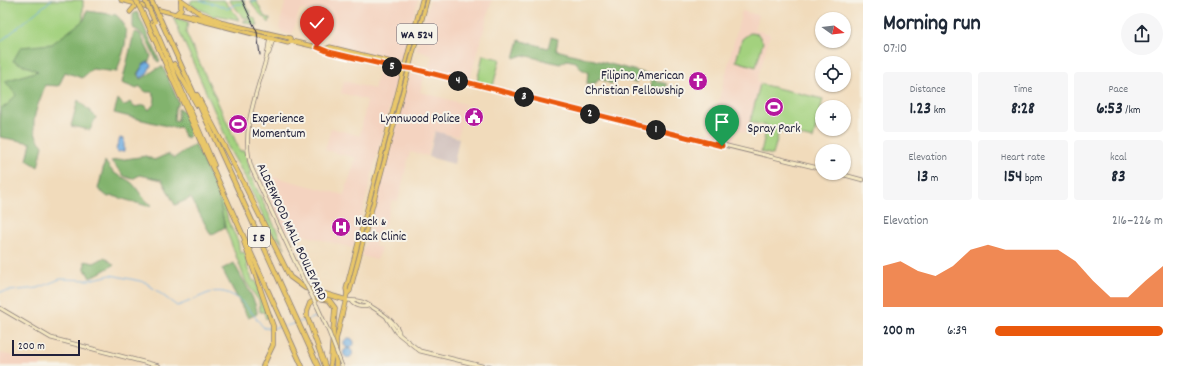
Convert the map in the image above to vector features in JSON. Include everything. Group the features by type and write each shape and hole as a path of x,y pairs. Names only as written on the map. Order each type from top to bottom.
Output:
{"highway":[{"path":"144,0 176,69 191,97 200,108"},
{"name":"I 5","path":"152,0 318,366"},
{"path":"176,14 182,7 180,0"},
{"path":"180,0 198,12 220,21"},
{"name":"I 5","path":"137,2 302,366"},
{"path":"154,22 236,219 274,326 274,345 264,366"},
{"path":"192,86 243,182 290,277 297,284 305,288 348,300"},
{"path":"325,366 307,314 310,303 318,298 328,299 335,308 331,360"},
{"path":"336,342 336,366"}],"main road":[{"path":"121,0 137,2 176,14 178,16 288,43 291,41"},
{"path":"403,67 422,0"},
{"name":"WA 524","path":"347,294 350,291 427,0"},
{"path":"130,12 137,2"},
{"path":"176,14 180,13 220,21 289,38 291,41 347,56 397,68 408,68 815,167"},
{"name":"ALDERWOOD MALL BOULEVARD","path":"271,38 249,126 247,140 248,156 252,169 328,330 342,366"},
{"path":"326,50 330,47 400,64 403,67"},
{"path":"347,56 359,54"},
{"name":"WA 524","path":"330,366 348,300 346,289 403,67"},
{"path":"851,177 863,180"},
{"path":"348,300 366,303 368,306 387,318 390,318 399,333 408,343 420,350 482,366"},
{"path":"0,308 51,338 159,366"}],"shaded area":[{"path":"286,0 418,0 402,58 397,61 328,44 334,18 300,9 292,35 283,33 279,27"},
{"path":"430,0 492,0 470,79 429,69 432,55 416,50"},
{"path":"742,11 758,15 754,30 770,34 757,81 760,84 748,133 736,130 733,145 709,139"},
{"path":"380,66 395,70 398,73 353,248 283,230 260,178 263,174 344,195 356,158 325,150 331,128 360,136 367,100 341,93 344,81 374,89"},
{"path":"412,74 424,77 420,92 465,104 458,136 434,132 428,156 410,152 398,201 392,200 384,227 380,227 375,246 381,248 377,260 362,256 409,76"},
{"path":"435,131 459,138 454,164 429,157"},
{"path":"0,353 43,362 41,366 0,366"}],"green space":[{"path":"0,0 83,0 83,36 56,46 22,88 0,130"},
{"path":"192,0 224,0 240,20 216,15 215,17 190,4"},
{"path":"229,0 244,0 247,9 251,11 250,15 256,20 258,26 244,22 244,20 249,21 250,19 243,17"},
{"path":"250,0 256,0 264,16 270,19 269,23 257,11"},
{"path":"87,11 116,15 122,21 126,35 124,50 117,72 92,69 82,78 65,72 59,86 45,85 34,124 38,139 43,146 38,167 27,160 31,143 0,137 0,109 7,105 16,95 5,81 38,71 13,61 21,47 52,44 84,20"},
{"path":"137,12 160,61 158,62 145,38 138,30 133,28 133,14"},
{"path":"173,17 188,22 186,33 240,151 245,151 251,173 248,174 252,179 285,248 277,237 274,238 244,175 228,147 225,135"},
{"path":"136,32 140,34 151,56 149,61 143,65 137,74 140,79 160,67 163,67 179,103 175,108 174,121 178,120 178,109 182,110 191,129 188,138 184,136 180,127 175,128 114,113 118,99 124,106 130,102 134,107 145,105 149,110 154,104 155,98 152,92 146,92 139,86 137,89 122,83 134,33"},
{"path":"750,33 758,34 763,42 756,67 736,61 742,39"},
{"path":"551,37 558,39 556,50 656,76 655,81 667,84 665,92 651,89 651,80 647,79 637,78 636,83 623,80 611,84 599,78 596,83 587,84 588,72 581,69 576,62 567,60 560,64 523,55 514,58 519,40 548,48"},
{"path":"483,55 500,59 493,86 477,82"},
{"path":"760,84 823,99 815,100 815,131 813,139 779,131 773,155 761,152 767,126 750,122"},
{"path":"78,100 96,117 90,130 71,126"},
{"path":"195,144 218,193 225,227 211,235 191,198 175,205 162,180 140,175 132,179 124,176 111,161 146,156 154,160 168,154 174,158"},
{"path":"105,161 112,171 132,183 143,197 152,205 147,206 113,196 108,197 98,189"},
{"path":"218,193 224,203 228,221 238,241 240,253 244,252 248,263 247,267 253,281 256,281 269,316 266,319 264,312 260,312 259,301 246,282 225,227"},
{"path":"105,257 114,265 90,278 85,269 85,261 94,263"},
{"path":"234,263 252,296 257,309 257,314 248,318 222,269"}],"water":[{"path":"148,62 151,65 147,74 141,78 138,74 143,65"},
{"path":"120,138 124,139 124,151 118,152 116,149"},
{"path":"347,338 351,338 354,343 351,348 347,348 344,345 344,341"},
{"path":"348,348 353,353 348,358 343,353"}],"waterway":[{"path":"0,42 51,0"},
{"path":"200,0 222,6 227,9 236,4 242,4"},
{"path":"251,1 257,1"},
{"path":"0,292 38,288 60,279 89,280 111,275 145,282 177,306 206,294 224,292 240,300 264,328 271,328"},
{"path":"309,319 316,317"},
{"path":"299,322 306,320"},
{"path":"286,326 296,323"},
{"path":"274,328 283,326"}],"tram line":[{"path":"242,0 257,32 260,55"}],"place":[{"name":"Filipino American Christian Fellowship","path":"698,81"},
{"name":"Spray Park","path":"774,107"},
{"name":"Lynnwood Police","path":"474,117"},
{"name":"Experience Momentum","path":"238,124"},
{"name":"Neck & Back Clinic","path":"341,227"}],"route":[{"path":"317,47 325,49 329,52 397,68 403,67 414,69 580,112 722,146"}]}
